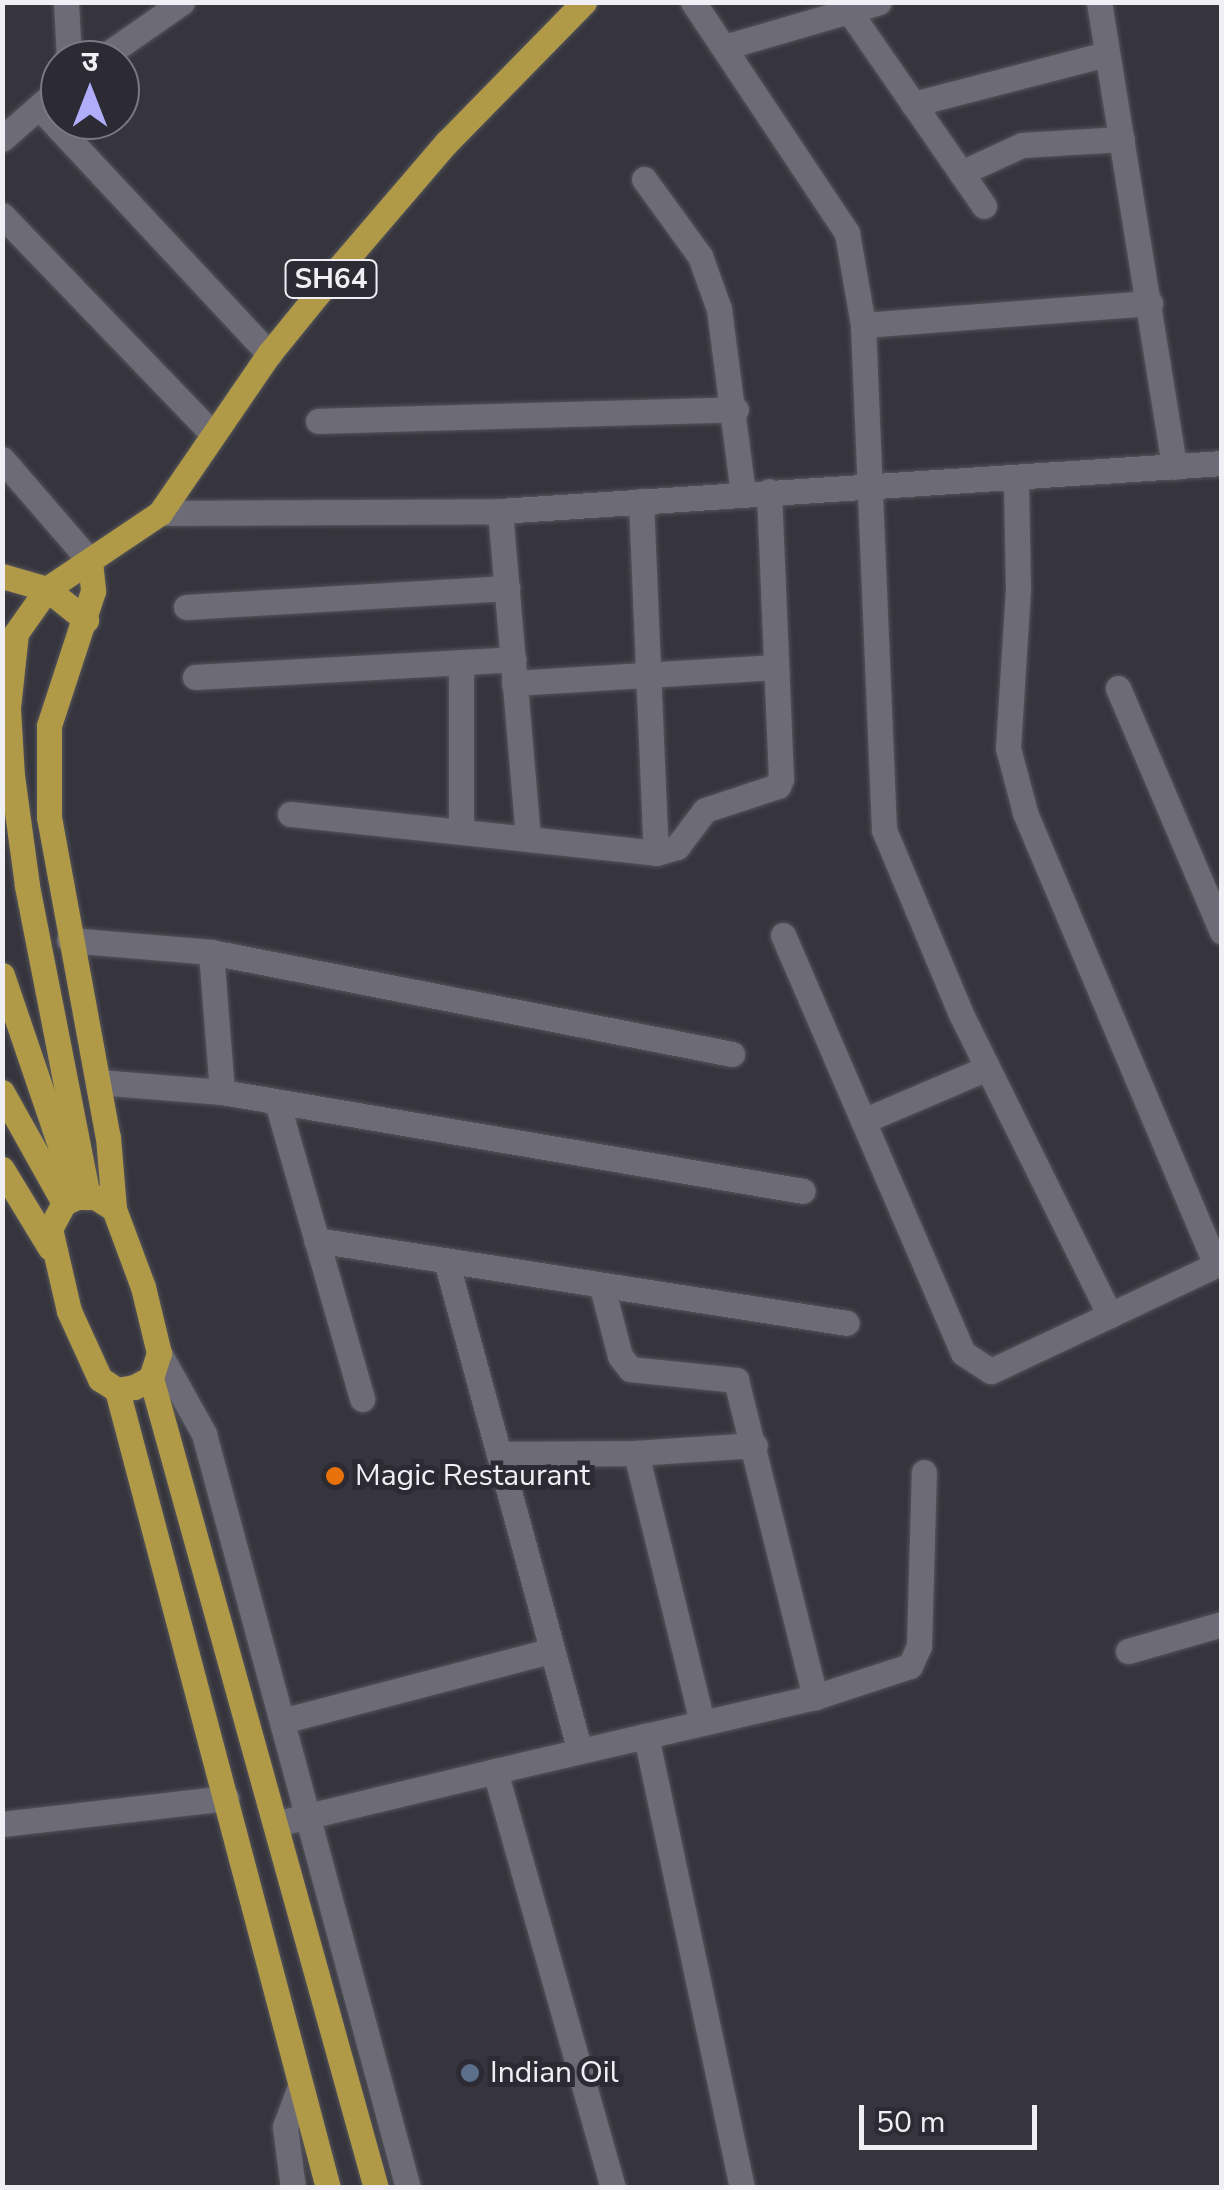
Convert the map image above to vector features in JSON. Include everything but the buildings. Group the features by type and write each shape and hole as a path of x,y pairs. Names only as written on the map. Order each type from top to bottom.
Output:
{"main road":[{"name":"SH64","path":"76,1199 27,886 8,708 16,634 46,588 160,513 270,354 447,142 584,2"},
{"path":"90,561 93,591 86,620 49,726 49,817 98,1082 114,1210 275,1824 376,2188"},
{"path":"2,576 46,588 86,620"},
{"path":"2,975 76,1199"},
{"path":"2,1092 76,1199 114,1210"},
{"path":"2,1169 52,1253 88,1359 117,1390 328,2188"},
{"path":"52,1253 50,1229 76,1199"},
{"path":"117,1390 155,1365"}],"street":[{"path":"66,2 68,40"},
{"path":"128,40 182,2"},
{"path":"693,2 728,46 847,232 863,325 884,830 987,1068 1110,1314"},
{"path":"728,46 879,2"},
{"path":"1099,2 1174,468"},
{"path":"849,11 984,206"},
{"path":"913,104 1107,54"},
{"path":"2,139 39,107 270,354"},
{"path":"961,173 1022,145 1122,139"},
{"path":"644,180 700,256 718,309 736,409 743,493"},
{"path":"2,215 212,433"},
{"path":"863,325 1150,303"},
{"path":"318,420 736,409"},
{"path":"2,459 90,561"},
{"path":"160,513 500,511 769,491 871,490 1222,463"},
{"path":"783,935 963,1353 978,1368 990,1371 1219,1264 1020,796 1008,748 1018,588 1016,480"},
{"path":"290,814 656,853 677,847 705,810 778,786 769,491"},
{"path":"641,500 656,853"},
{"path":"500,511 528,838"},
{"path":"186,607 507,588"},
{"path":"195,677 460,662 514,671 651,674 776,667"},
{"path":"460,662 461,832"},
{"path":"1118,688 1222,932"},
{"path":"69,940 210,952 732,1054"},
{"path":"210,952 222,1092"},
{"path":"863,1121 987,1068"},
{"path":"98,1082 222,1092 804,1191"},
{"path":"278,1102 362,1399"},
{"path":"316,1240 447,1264 847,1323"},
{"path":"447,1264 579,1748"},
{"path":"602,1287 620,1356 630,1369 732,1376 755,1446 815,1698"},
{"path":"155,1365 204,1434 286,1720 408,2188"},
{"path":"499,1454 636,1453 755,1446"},
{"path":"636,1453 702,1722"},
{"path":"275,1824 579,1748 815,1698 893,1677 910,1666 920,1646 924,1472"},
{"path":"1128,1650 1222,1624"},
{"path":"286,1720 552,1650"},
{"path":"646,1736 742,2188"},
{"path":"494,1771 613,2188"},
{"path":"2,1824 226,1798"},
{"path":"294,2188 285,2127 299,2088"}],"place":[{"name":"Magic Restaurant","path":"335,1476"},
{"name":"Indian Oil","path":"470,2073"}]}
